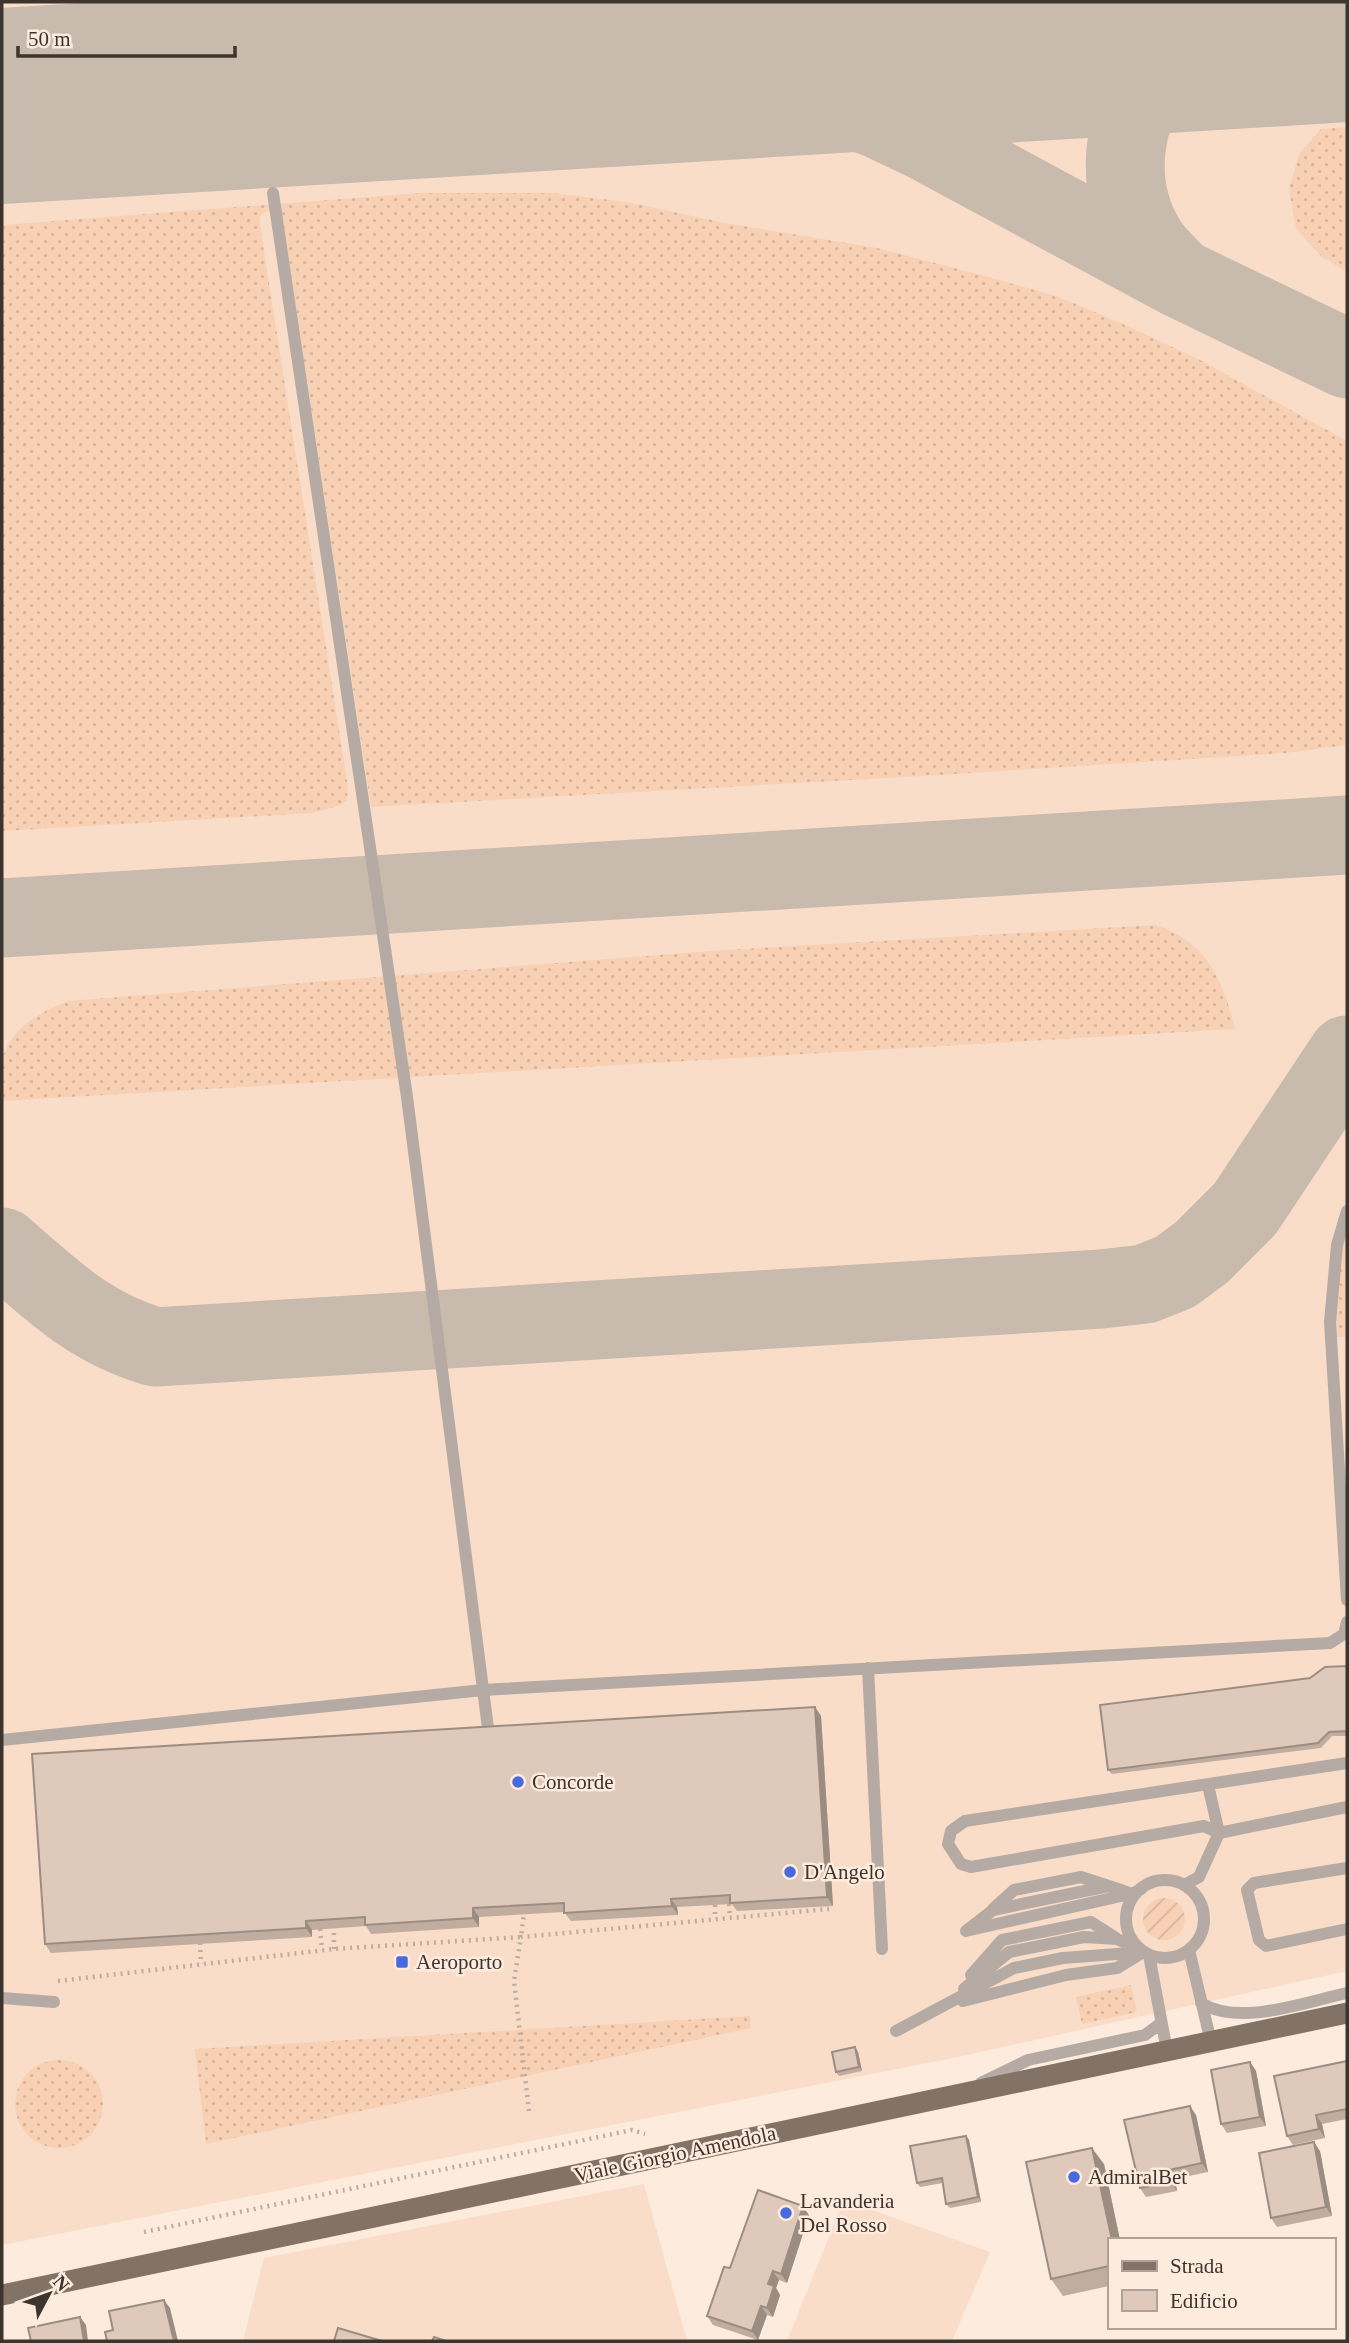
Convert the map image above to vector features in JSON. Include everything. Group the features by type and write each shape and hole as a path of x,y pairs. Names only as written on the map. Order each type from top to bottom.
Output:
{"main road":[{"name":"Viale Giorgio Amendola","path":"2,2295 1347,2013"}],"lane":[{"path":"273,193 407,1097 488,1736"},
{"path":"1347,1211 1337,1245 1329,1322 1341,1405 1347,1600"},
{"path":"2,1740 483,1690 1330,1643 1344,1634 1347,1622"},
{"path":"868,1668 882,1949"},
{"path":"1347,1763 965,1821 951,1830 948,1843 955,1858 961,1864 971,1867 1204,1826 1219,1833 1347,1807"},
{"path":"1184,1885 1199,1878 1219,1833 1208,1785"},
{"path":"1347,1868 1254,1883 1247,1890 1259,1940 1266,1946 1347,1929"},
{"path":"942,2007 1009,1952 1084,1937 1116,1939 1147,1953 1168,1958 1189,1950 1202,1933 1203,1911 1199,1900 1184,1885 1174,1881 1162,1880 1137,1891 966,1931 993,1910 1109,1886 1137,1891"},
{"path":"1137,1891 1126,1921 1135,1944 1147,1953 1167,2051"},
{"path":"1189,1950 1211,2042"},
{"path":"942,2007 1066,1975 1117,1968 1147,1953"},
{"path":"896,2031 1014,1968 1063,1958 1147,1953"},
{"path":"1201,2003 1213,2011 1253,2014 1347,1993"},
{"path":"2,1998 54,2002"},
{"path":"956,2095 1028,2060 1145,2035 1160,2023"}],"path":[{"path":"729,1904 730,1918"},
{"path":"715,1905 715,1919"},
{"path":"55,1981 322,1950 521,1937 829,1909"},
{"path":"524,1914 514,1981 529,2111"},
{"path":"334,1928 334,1949"},
{"path":"320,1929 322,1950"},
{"path":"200,1944 201,1965"},
{"path":"144,2232 632,2130 650,2136"}],"shaded area":[{"path":"2,2 1347,2 1347,1971 958,2057 2,2245"},
{"path":"1347,127 1347,272 1322,257 1296,229 1289,189 1299,154 1321,129"},
{"path":"420,193 552,193 627,202 725,223 877,248 970,272 1057,296 1123,324 1200,360 1347,441 1347,745 1286,753 371,807 282,214 267,211 260,216 261,232 348,787 347,800 341,805 313,813 2,831 2,225"},
{"path":"1155,925 1188,941 1210,965 1225,994 1235,1029 2,1101 2,1061 8,1045 29,1021 68,1001 724,950"},
{"path":"1347,1217 1347,1337 1333,1337 1334,1303"},
{"path":"1164,1898 1179,1904 1185,1919 1179,1934 1164,1940 1149,1934 1143,1919 1149,1904"},
{"path":"1131,1985 1137,2012 1082,2024 1076,1997"},
{"path":"750,2016 751,2028 206,2144 195,2049"},
{"path":"59,2060 84,2067 96,2079 103,2104 96,2129 84,2141 59,2148 34,2141 22,2129 15,2104 22,2079 34,2067"},
{"path":"644,2184 687,2341 243,2341 264,2258"},
{"path":"844,2200 990,2252 952,2341 787,2341"}],"building":[{"path":"1347,1666 1347,1731 1329,1732 1318,1743 1108,1770 1100,1705 1310,1678 1325,1667"},
{"path":"815,1707 827,1897 730,1903 730,1895 671,1899 672,1906 564,1913 564,1903 473,1908 473,1918 365,1925 365,1917 306,1921 306,1928 45,1944 32,1754"},
{"path":"855,2047 859,2067 836,2072 832,2052"},
{"path":"1347,2061 1347,2109 1316,2115 1319,2129 1287,2136 1274,2076"},
{"path":"1250,2062 1260,2117 1221,2124 1211,2070"},
{"path":"1190,2106 1202,2163 1169,2170 1171,2182 1140,2188 1124,2120"},
{"path":"966,2136 978,2197 946,2204 942,2178 917,2183 910,2146"},
{"path":"1314,2142 1326,2207 1271,2218 1259,2153"},
{"path":"1092,2148 1112,2238 1108,2238 1108,2266 1051,2279 1026,2162"},
{"path":"758,2190 803,2206 781,2274 773,2271 768,2284 774,2286 767,2308 761,2306 752,2331 707,2316 724,2267 730,2268"},
{"path":"164,2300 174,2341 107,2341 105,2332 113,2330 109,2311"},
{"path":"80,2317 84,2341 31,2341 28,2328"},
{"path":"338,2328 382,2341 334,2341"}],"taxiway":[{"path":"1179,278 1150,247 1136,221 1129,199 1126,175 1130,129 1138,106 1164,67 1185,51 1224,31"},
{"path":"647,67 702,68 734,75 837,104 879,119 1181,279 1347,359"},
{"path":"2,918 1347,835"},
{"path":"2,1247 72,1306 110,1329 155,1347 1101,1289 1145,1284 1175,1272 1202,1252 1245,1209 1347,1055"}],"runway":[{"path":"2,106 1347,24"}],"place":[{"name":"Concorde","path":"518,1782"},
{"name":"D'Angelo","path":"790,1872"},
{"name":"Aeroporto","path":"402,1962"},
{"name":"AdmiralBet","path":"1074,2177"},
{"name":"Lavanderia Del Rosso","path":"786,2213"}]}
